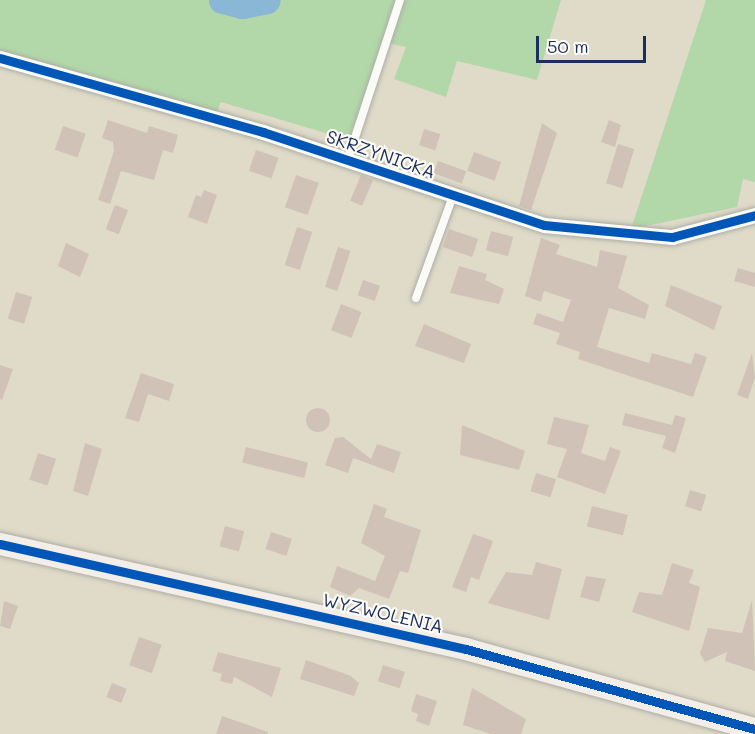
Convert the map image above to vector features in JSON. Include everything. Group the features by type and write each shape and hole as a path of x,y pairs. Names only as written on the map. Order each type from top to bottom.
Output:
{"street":[{"name":"SKRZYNICKA","path":"0,58 348,159 544,225 645,237 672,237 755,216"},
{"name":"WYZWOLENIA","path":"0,544 466,648 755,729"}],"lane":[{"path":"348,159 400,0"},
{"path":"416,298 453,196"}],"green space":[{"path":"0,0 561,0 537,80 457,61 446,97 394,79 406,47 383,42 349,140 221,102 217,112 0,54"},
{"path":"706,0 755,0 755,182 743,179 737,207 631,229"}],"building":[{"path":"108,120 147,133 149,126 178,135 173,153 163,150 154,180 121,171 110,204 98,200 114,151 113,142 102,138"},
{"path":"609,120 621,125 615,147 601,142"},
{"path":"542,123 557,133 531,210 519,206"},
{"path":"63,126 86,134 78,157 55,150"},
{"path":"424,129 440,134 435,150 419,145"},
{"path":"618,144 634,149 622,188 606,183"},
{"path":"256,150 279,158 272,179 249,171"},
{"path":"474,152 501,162 494,181 467,171"},
{"path":"438,161 466,171 462,183 434,173"},
{"path":"296,175 319,183 308,215 285,207"},
{"path":"361,175 373,180 362,206 350,201"},
{"path":"204,190 217,195 207,224 188,217 196,195 201,197"},
{"path":"115,205 128,210 119,234 106,229"},
{"path":"297,227 312,232 300,270 285,265"},
{"path":"449,229 478,239 472,257 443,247"},
{"path":"491,231 513,237 508,256 486,250"},
{"path":"541,238 560,245 556,254 597,267 600,250 627,256 618,288 649,305 645,319 609,308 597,347 649,363 652,353 691,364 695,353 707,357 693,397 578,359 580,352 556,344 560,333 533,324 537,313 563,322 571,300 544,291 541,302 525,296"},
{"path":"66,243 89,254 80,277 58,266"},
{"path":"338,247 350,251 337,291 325,287"},
{"path":"459,266 487,274 485,280 504,289 499,304 450,293"},
{"path":"738,268 755,273 755,287 734,281"},
{"path":"363,280 380,286 375,301 358,295"},
{"path":"671,285 722,306 714,330 665,306"},
{"path":"16,292 32,297 24,324 8,319"},
{"path":"341,304 362,312 352,338 331,330"},
{"path":"424,324 471,344 464,363 415,346"},
{"path":"752,353 755,377 748,399 737,395"},
{"path":"0,365 13,369 2,400 0,399"},
{"path":"141,373 174,384 169,401 148,394 139,422 125,418"},
{"path":"318,408 323,409 329,415 329,425 323,431 318,432 313,431 307,425 306,420 307,415 313,409"},
{"path":"625,413 672,425 675,415 686,418 675,453 662,448 666,436 622,425"},
{"path":"554,417 589,425 581,453 605,461 610,447 621,451 605,494 557,477 567,449 547,444"},
{"path":"462,425 525,451 519,470 460,455"},
{"path":"343,437 371,459 377,444 401,452 394,473 353,458 348,473 325,465 335,438"},
{"path":"85,443 102,449 88,496 73,491"},
{"path":"246,447 308,462 304,478 242,463"},
{"path":"38,453 56,459 47,486 29,480"},
{"path":"536,473 556,479 551,497 530,491"},
{"path":"690,490 706,495 701,511 685,506"},
{"path":"374,504 387,509 384,517 421,530 408,573 400,571 389,599 359,588 350,596 330,587 337,566 375,581 385,556 361,543"},
{"path":"592,506 628,515 623,535 587,526"},
{"path":"225,526 244,531 239,551 220,546"},
{"path":"271,532 292,539 286,556 265,549"},
{"path":"473,534 493,541 479,580 471,577 466,592 452,587"},
{"path":"536,562 562,569 549,620 488,603 506,572 532,575"},
{"path":"672,563 694,570 689,583 700,587 689,631 632,612 639,592 662,595"},
{"path":"586,576 606,579 599,602 580,597"},
{"path":"752,600 755,671 725,661 727,652 705,662 700,654 708,628 742,633"},
{"path":"4,601 18,606 10,629 0,626"},
{"path":"139,637 162,645 152,673 129,665"},
{"path":"218,652 281,668 272,697 234,677 232,684 220,681 222,674 212,671"},
{"path":"306,660 351,676 359,683 354,696 300,679"},
{"path":"383,665 405,672 400,688 378,681"},
{"path":"112,683 127,689 121,703 106,697"},
{"path":"472,688 526,719 521,734 491,734 463,725"},
{"path":"416,694 437,701 429,726 416,721 418,714 411,711"},
{"path":"222,716 268,732 268,734 216,734"}],"waterway":[{"path":"222,0 242,5 267,0"}],"cycle path":[{"path":"0,58 263,132 544,225 672,237 755,215"},
{"path":"0,544 466,649 755,729"}]}
